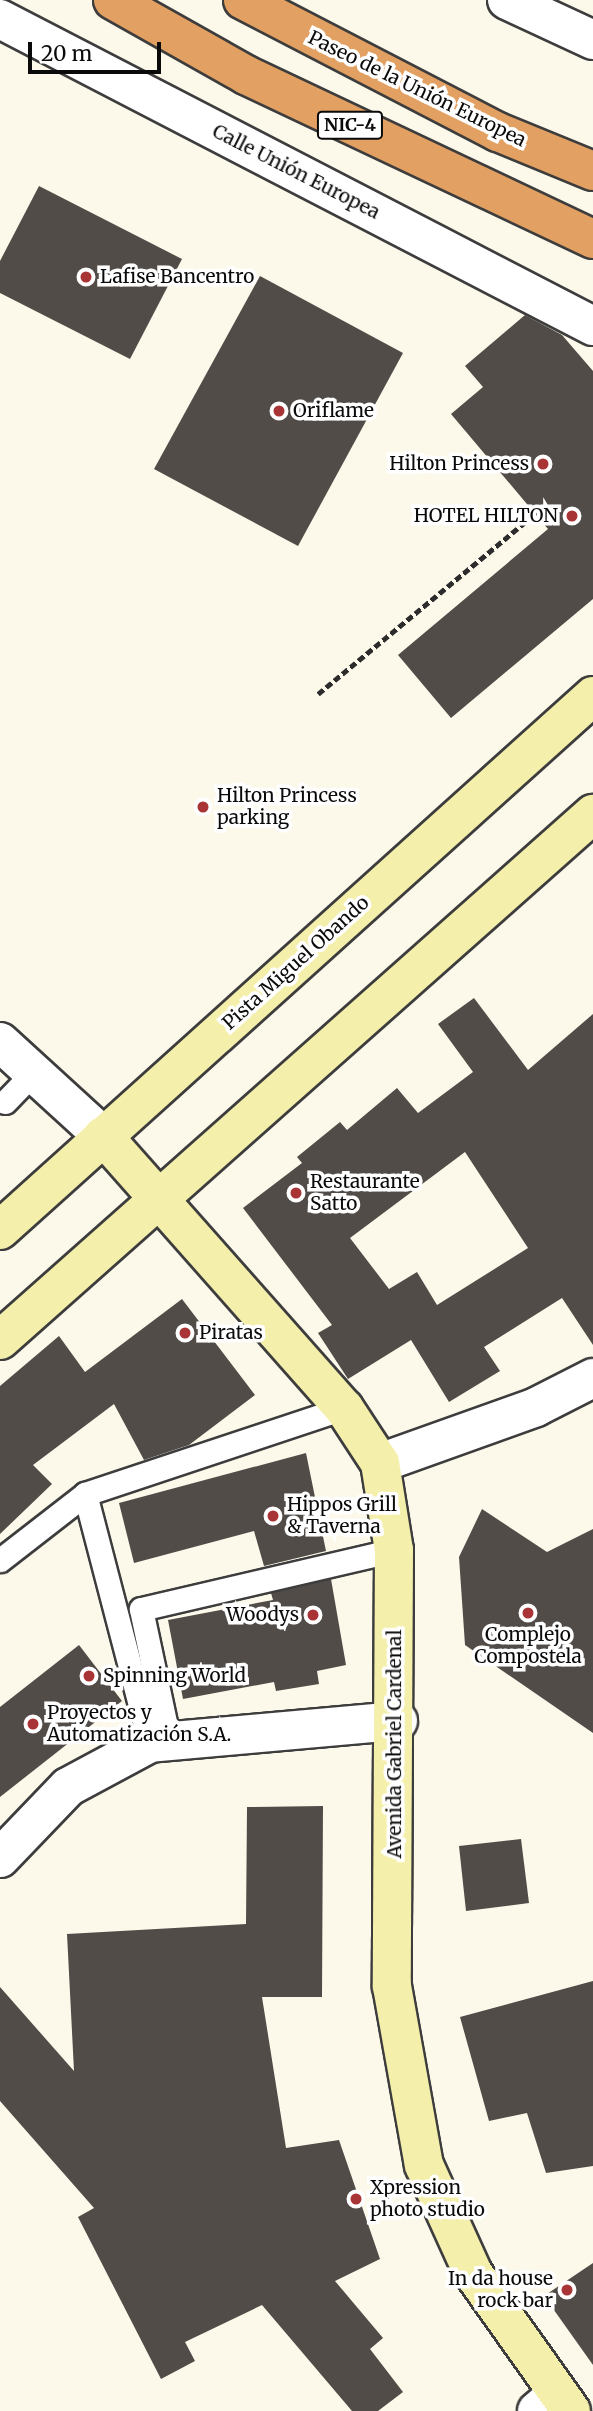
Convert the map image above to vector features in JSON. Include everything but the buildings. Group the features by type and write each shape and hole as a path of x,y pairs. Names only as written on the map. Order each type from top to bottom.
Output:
{"highway":[{"name":"NIC-4","path":"113,0 246,75 593,239"},
{"name":"Paseo de la Unión Europea","path":"243,0 498,131 593,171"}],"main road":[{"name":"Pista Miguel Obando","path":"0,1230 593,696"},
{"path":"0,1340 593,814"},
{"name":"Avenida Gabriel Cardenal","path":"103,1136 160,1196 344,1408 380,1463 394,1550 398,1721 392,1986 424,2165 473,2273 555,2405"}],"street":[{"path":"507,0 593,40"},
{"name":"Calle Unión Europea","path":"0,19 593,326"},
{"path":"0,1042 103,1136"},
{"path":"380,1463 536,1407 593,1378"},
{"path":"0,1858 68,1787 160,1742 398,1721"}],"lane":[{"path":"5,1102 34,1072"},
{"path":"0,1560 85,1494 344,1408"},
{"path":"85,1494 160,1742"},
{"path":"160,1742 141,1609 394,1550"}],"path":[{"path":"318,694 535,514"}],"place":[{"name":"Lafise Bancentro","path":"86,277"},
{"name":"Oriflame","path":"279,411"},
{"name":"Hilton Princess","path":"543,464"},
{"name":"HOTEL HILTON","path":"572,516"},
{"name":"Hilton Princess parking","path":"203,807"},
{"name":"Restaurante Satto","path":"296,1193"},
{"name":"Piratas","path":"185,1333"},
{"name":"Hippos Grill & Taverna","path":"273,1516"},
{"name":"Complejo Compostela","path":"528,1613"},
{"name":"Woodys","path":"313,1615"},
{"name":"Spinning World","path":"89,1676"},
{"name":"Proyectos y Automatización S.A.","path":"33,1724"},
{"name":"Xpression photo studio","path":"356,2199"},
{"name":"In da house rock bar","path":"567,2290"}]}
